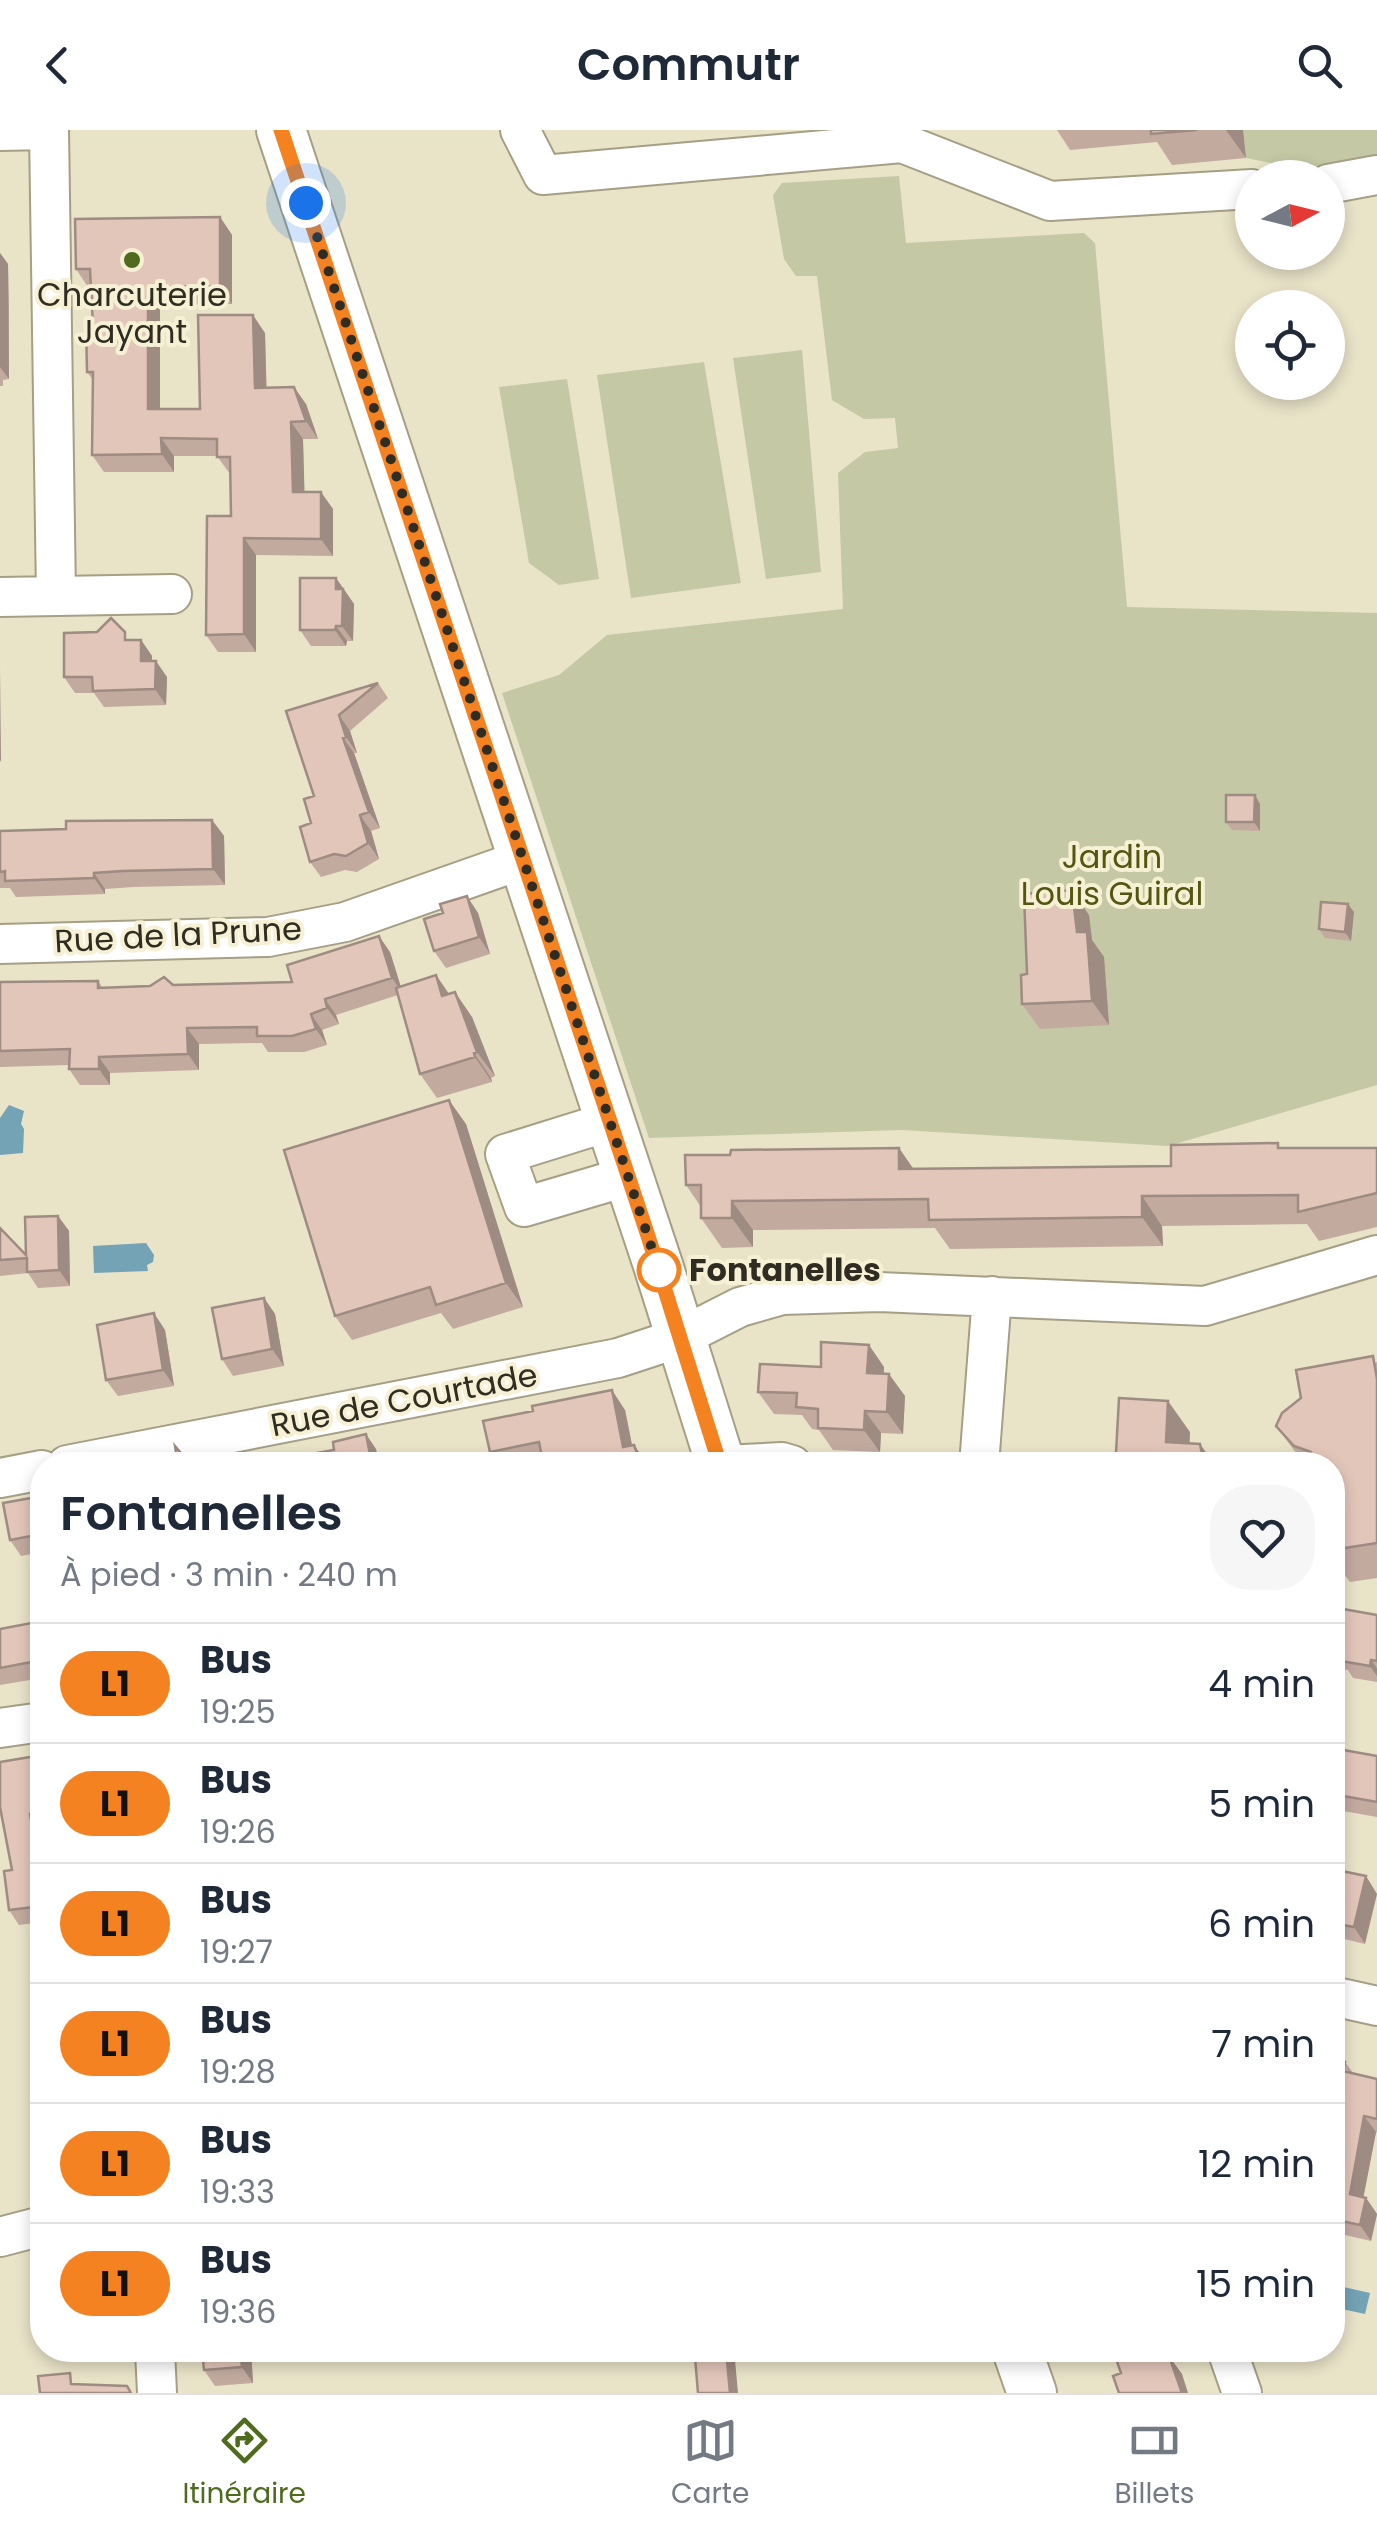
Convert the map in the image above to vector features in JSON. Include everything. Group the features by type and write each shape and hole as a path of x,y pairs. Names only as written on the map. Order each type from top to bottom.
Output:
{"main road":[{"path":"282,130 718,1452"},
{"path":"1021,2362 1032,2393"}],"street":[{"path":"0,131 49,130 56,596"},
{"path":"520,130 543,175 902,143 1050,200 1235,190"},
{"path":"1345,181 1377,174"},
{"path":"0,597 172,594"},
{"name":"Rue de la Prune","path":"0,944 268,936 345,922 524,859"},
{"path":"611,1121 505,1154 524,1207 629,1176"},
{"name":"Rue de Courtade","path":"144,1452 618,1358 680,1338 740,1307 782,1296 879,1292 1205,1306 1377,1255"},
{"path":"980,1452 992,1296"},
{"path":"0,1478 30,1472"},
{"path":"0,1728 30,1724"},
{"path":"1345,1999 1377,2006"},
{"path":"0,2237 30,2229"},
{"path":"155,2362 157,2393"},
{"path":"1232,2362 1242,2393"}],"green space":[{"path":"1243,130 1377,130 1377,160 1345,163 1345,160 1246,158"},
{"name":"Jardin Louis Guiral","path":"899,176 906,243 1084,233 1095,243 1127,607 1377,613 1377,1085 1168,1146 902,1130 649,1138 502,693 559,675 607,635 843,609 838,473 865,452 898,448 895,418 864,419 832,400 817,276 796,276 784,259 773,195 782,183"},
{"path":"802,350 821,572 766,579 733,358"},
{"path":"704,362 741,583 631,598 597,375"},
{"path":"567,379 599,579 559,585 529,563 499,387"}],"water":[{"path":"9,1105 24,1111 23,1153 0,1155 0,1118"},
{"path":"146,1243 154,1255 153,1262 147,1265 148,1271 94,1273 93,1246"},
{"path":"1345,2287 1370,2293 1365,2314 1345,2310"}],"building":[{"path":"1151,130 1197,130 1151,134"},
{"path":"220,217 220,286 148,287 148,409 200,409 198,315 253,315 255,388 294,387 306,421 291,422 293,492 321,492 321,539 244,538 244,634 206,635 207,516 231,516 230,457 217,457 217,439 161,438 162,454 92,455 93,372 87,372 86,326 93,326 90,269 76,269 75,219"},
{"path":"300,578 336,578 336,589 343,589 342,626 335,630 300,630"},
{"path":"111,618 125,632 125,640 141,640 141,661 156,661 155,689 93,691 92,677 64,677 64,633 97,632"},
{"path":"378,683 339,715 369,812 360,815 368,843 346,856 334,854 310,862 300,827 311,823 304,799 314,796 286,711"},
{"path":"1226,795 1255,795 1254,822 1226,822"},
{"path":"212,820 213,869 122,871 94,873 94,878 5,881 5,871 0,872 0,831 66,829 66,821"},
{"path":"1072,890 1077,932 1087,932 1092,1001 1022,1004 1021,975 1027,974 1024,894"},
{"path":"467,896 479,937 434,951 424,919 443,913 440,904"},
{"path":"1321,902 1348,904 1345,932 1319,929"},
{"path":"379,936 392,978 325,999 327,1008 311,1014 316,1029 292,1036 257,1036 257,1027 187,1028 188,1054 99,1057 99,1069 69,1069 70,1049 0,1051 0,982 98,981 98,988 150,986 164,977 173,985 292,982 287,965"},
{"path":"436,975 442,996 455,992 477,1052 475,1057 420,1074 396,988"},
{"path":"449,1100 506,1283 436,1305 430,1287 335,1316 284,1150"},
{"path":"1278,1143 1278,1148 1377,1148 1377,1193 1298,1212 1298,1195 1142,1196 1142,1217 929,1220 928,1199 732,1201 732,1218 701,1218 701,1185 686,1185 685,1155 730,1155 731,1150 899,1148 899,1169 1171,1166 1171,1145"},
{"path":"58,1216 59,1270 27,1272 27,1258 0,1260 0,1228 26,1255 25,1217"},
{"path":"264,1298 272,1349 222,1359 212,1308"},
{"path":"154,1313 163,1370 106,1380 97,1325"},
{"path":"821,1342 869,1345 867,1373 889,1374 887,1412 865,1411 864,1430 818,1428 818,1409 796,1407 797,1393 758,1392 760,1364 821,1367"},
{"path":"1373,1356 1377,1379 1377,1543 1345,1548 1345,1452 1311,1452 1294,1446 1276,1426 1282,1413 1301,1398 1296,1370"},
{"path":"612,1390 623,1447 634,1445 636,1452 541,1452 539,1442 490,1452 483,1421 533,1411 532,1406"},
{"path":"1119,1398 1168,1401 1166,1442 1200,1444 1202,1452 1116,1452"},
{"path":"366,1434 369,1452 323,1452 334,1450 333,1442"},
{"path":"30,1498 30,1536 10,1540 3,1503"},
{"path":"1345,1609 1377,1615 1377,1661 1371,1660 1370,1666 1345,1662"},
{"path":"30,1623 30,1662 0,1668 0,1629"},
{"path":"1345,1750 1377,1756 1377,1802 1345,1796"},
{"path":"30,1757 30,1907 9,1910 4,1871 12,1870 0,1807 0,1762"},
{"path":"1345,1872 1366,1876 1354,1927 1345,1925"},
{"path":"1345,2071 1377,2079 1377,2119 1364,2116 1350,2194 1366,2198 1360,2225 1345,2222"},
{"path":"203,2362 241,2362 242,2367 204,2370"},
{"path":"695,2362 727,2362 730,2393 698,2393"},
{"path":"1117,2362 1171,2362 1182,2393 1119,2393 1113,2376 1121,2373"},
{"path":"70,2373 71,2384 127,2386 131,2393 40,2393 38,2376"}],"bus line":[{"name":"L1","path":"281,130 658,1265 716,1452"}],"place":[{"name":"Charcuterie Jayant","path":"132,260"},
{"name":"Fontanelles","path":"659,1270"}],"route":[{"path":"306,203 659,1270"}]}
